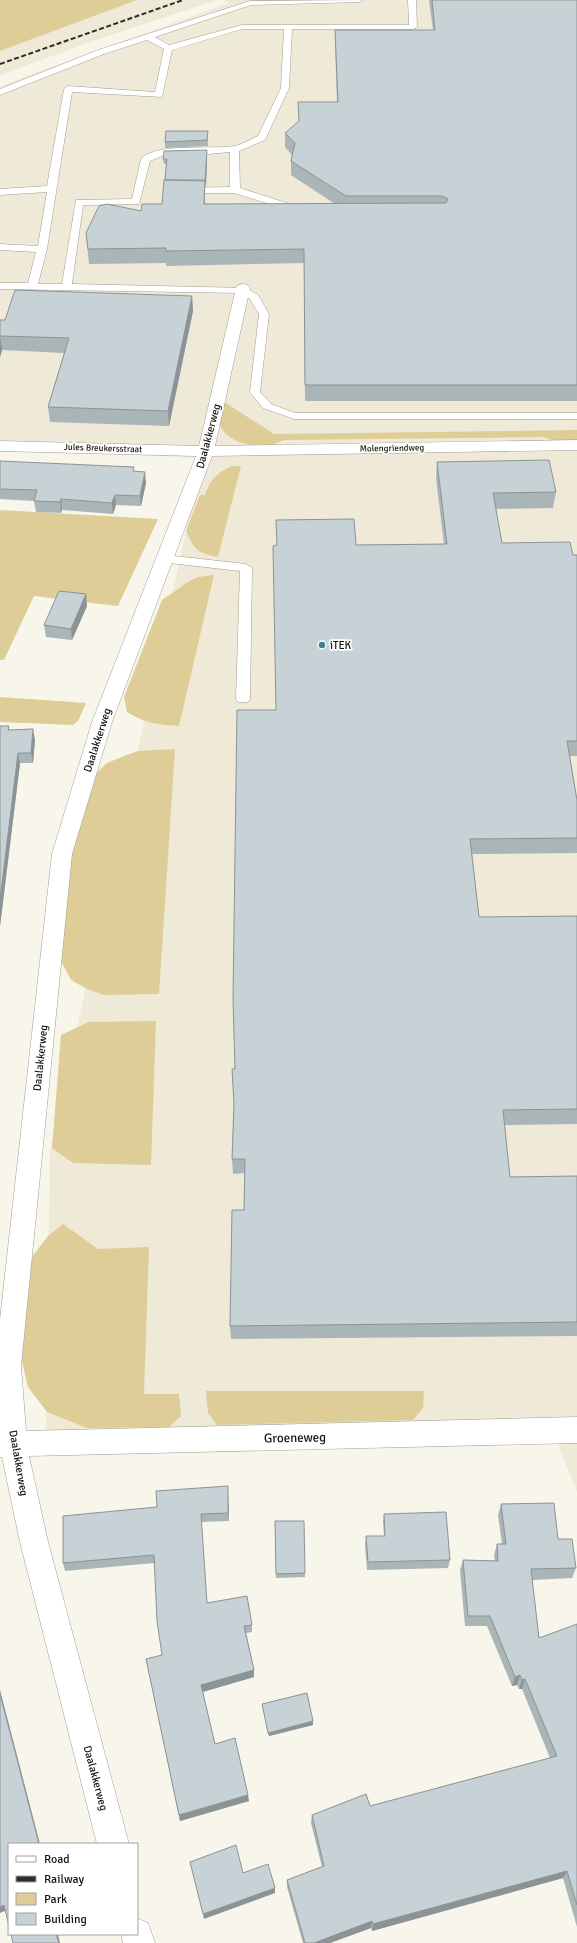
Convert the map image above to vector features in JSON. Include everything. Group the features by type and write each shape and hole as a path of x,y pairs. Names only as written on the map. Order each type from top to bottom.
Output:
{"street":[{"name":"Daalakkerweg","path":"114,1843 34,1542 6,1444 8,1366 62,854 102,722 166,559 206,451 243,289"},
{"name":"Molengriendweg","path":"206,451 577,445"},
{"name":"Jules Breukersstraat","path":"0,446 206,451"},
{"name":"Groeneweg","path":"6,1444 577,1430"}],"lane":[{"path":"0,92 101,52 250,3 275,1 359,0"},
{"path":"147,36 168,48 244,27 413,27 412,0"},
{"path":"244,27 250,3"},
{"path":"67,288 79,202 136,202 146,159 166,151 208,151 234,148 262,138 285,88 288,27"},
{"path":"32,287 42,249 68,89 159,95 168,48"},
{"path":"234,148 235,190"},
{"path":"0,192 52,189"},
{"path":"174,191 235,190 309,213"},
{"path":"0,247 42,249"},
{"path":"0,286 243,289 254,297 264,314 255,392 267,406 294,416 577,416"},
{"path":"166,559 246,568 243,699"}],"shaded area":[{"path":"137,0 217,0 96,40 0,75 0,51"},
{"path":"223,0 577,0 577,1492 547,1417 46,1433 50,1151 202,458 0,449 0,87 21,78 229,3"}],"green space":[{"path":"0,0 137,0 0,51"},
{"path":"220,403 226,403 274,434 577,430 577,442 557,442 543,437 284,440 268,446 253,446 233,439 223,430 219,423"},
{"path":"232,466 241,466 218,557 201,552 194,547 186,531 200,495 205,495 212,480"},
{"path":"0,510 158,519 118,606 34,596 4,660 0,660"},
{"path":"214,575 179,726 152,723 133,716 127,712 124,697 162,600 198,577"},
{"path":"0,697 86,703 78,721 73,725 0,722"},
{"path":"175,749 159,994 104,995 87,989 71,980 59,957 70,849 91,778 107,763 138,751"},
{"path":"156,1021 151,1165 73,1163 52,1148 61,1035 89,1022"},
{"path":"63,1224 98,1249 149,1247 144,1394 179,1394 181,1416 169,1427 87,1428 47,1412 28,1387 21,1357 32,1257 48,1236"},
{"path":"206,1391 424,1391 423,1408 413,1420 217,1425 208,1413"}],"building":[{"path":"432,0 577,0 577,385 305,385 304,249 166,251 166,248 88,249 86,233 99,206 107,204 141,211 142,204 162,204 164,180 205,180 204,204 446,203 448,199 442,196 346,196 291,161 295,143 285,133 299,121 298,102 338,102 335,30 435,30"},
{"path":"166,131 208,131 207,140 165,142"},
{"path":"207,150 205,181 165,180 167,159 163,159 164,151"},
{"path":"15,290 192,296 168,411 48,407 69,338 0,336 0,320 5,320"},
{"path":"549,460 556,492 493,493 502,543 570,542 573,555 577,555 577,741 567,741 577,800 577,838 470,839 479,917 577,916 577,1109 503,1110 510,1177 577,1176 577,1322 230,1326 232,1210 244,1210 245,1159 232,1159 234,1104 232,1069 235,1069 233,999 237,710 276,710 273,546 277,545 276,520 354,519 356,545 447,544 437,462"},
{"path":"0,461 134,467 133,471 145,472 140,496 115,495 112,503 61,499 60,502 34,501 37,490 0,489"},
{"path":"59,591 86,594 71,629 44,625"},
{"path":"0,726 9,726 8,730 33,729 31,753 18,753 0,900"},
{"path":"228,1486 228,1513 201,1514 207,1603 247,1596 252,1625 244,1626 254,1670 201,1685 215,1744 235,1738 248,1795 179,1815 146,1659 162,1655 157,1621 154,1555 63,1563 63,1516 157,1507 156,1491"},
{"path":"554,1503 558,1539 572,1539 576,1568 531,1569 539,1638 577,1624 577,1905 567,1871 373,1924 372,1921 314,1943 305,1943 287,1880 324,1866 312,1815 366,1794 370,1806 557,1756 525,1679 522,1680 520,1675 515,1677 490,1616 468,1616 463,1560 498,1561 497,1544 506,1544 501,1504"},
{"path":"446,1512 450,1560 368,1562 366,1536 385,1536 384,1514"},
{"path":"275,1521 304,1521 305,1573 276,1574"},
{"path":"307,1693 313,1721 268,1733 262,1704"},
{"path":"0,1694 39,1843 8,1843 8,1922 4,1905 0,1907"},
{"path":"236,1845 243,1873 268,1864 275,1888 203,1914 190,1862"},
{"path":"11,1935 56,1935 59,1943 13,1943"}],"railway":[{"path":"0,64 183,0"}],"place":[{"name":"iTEK","path":"322,645"}]}
